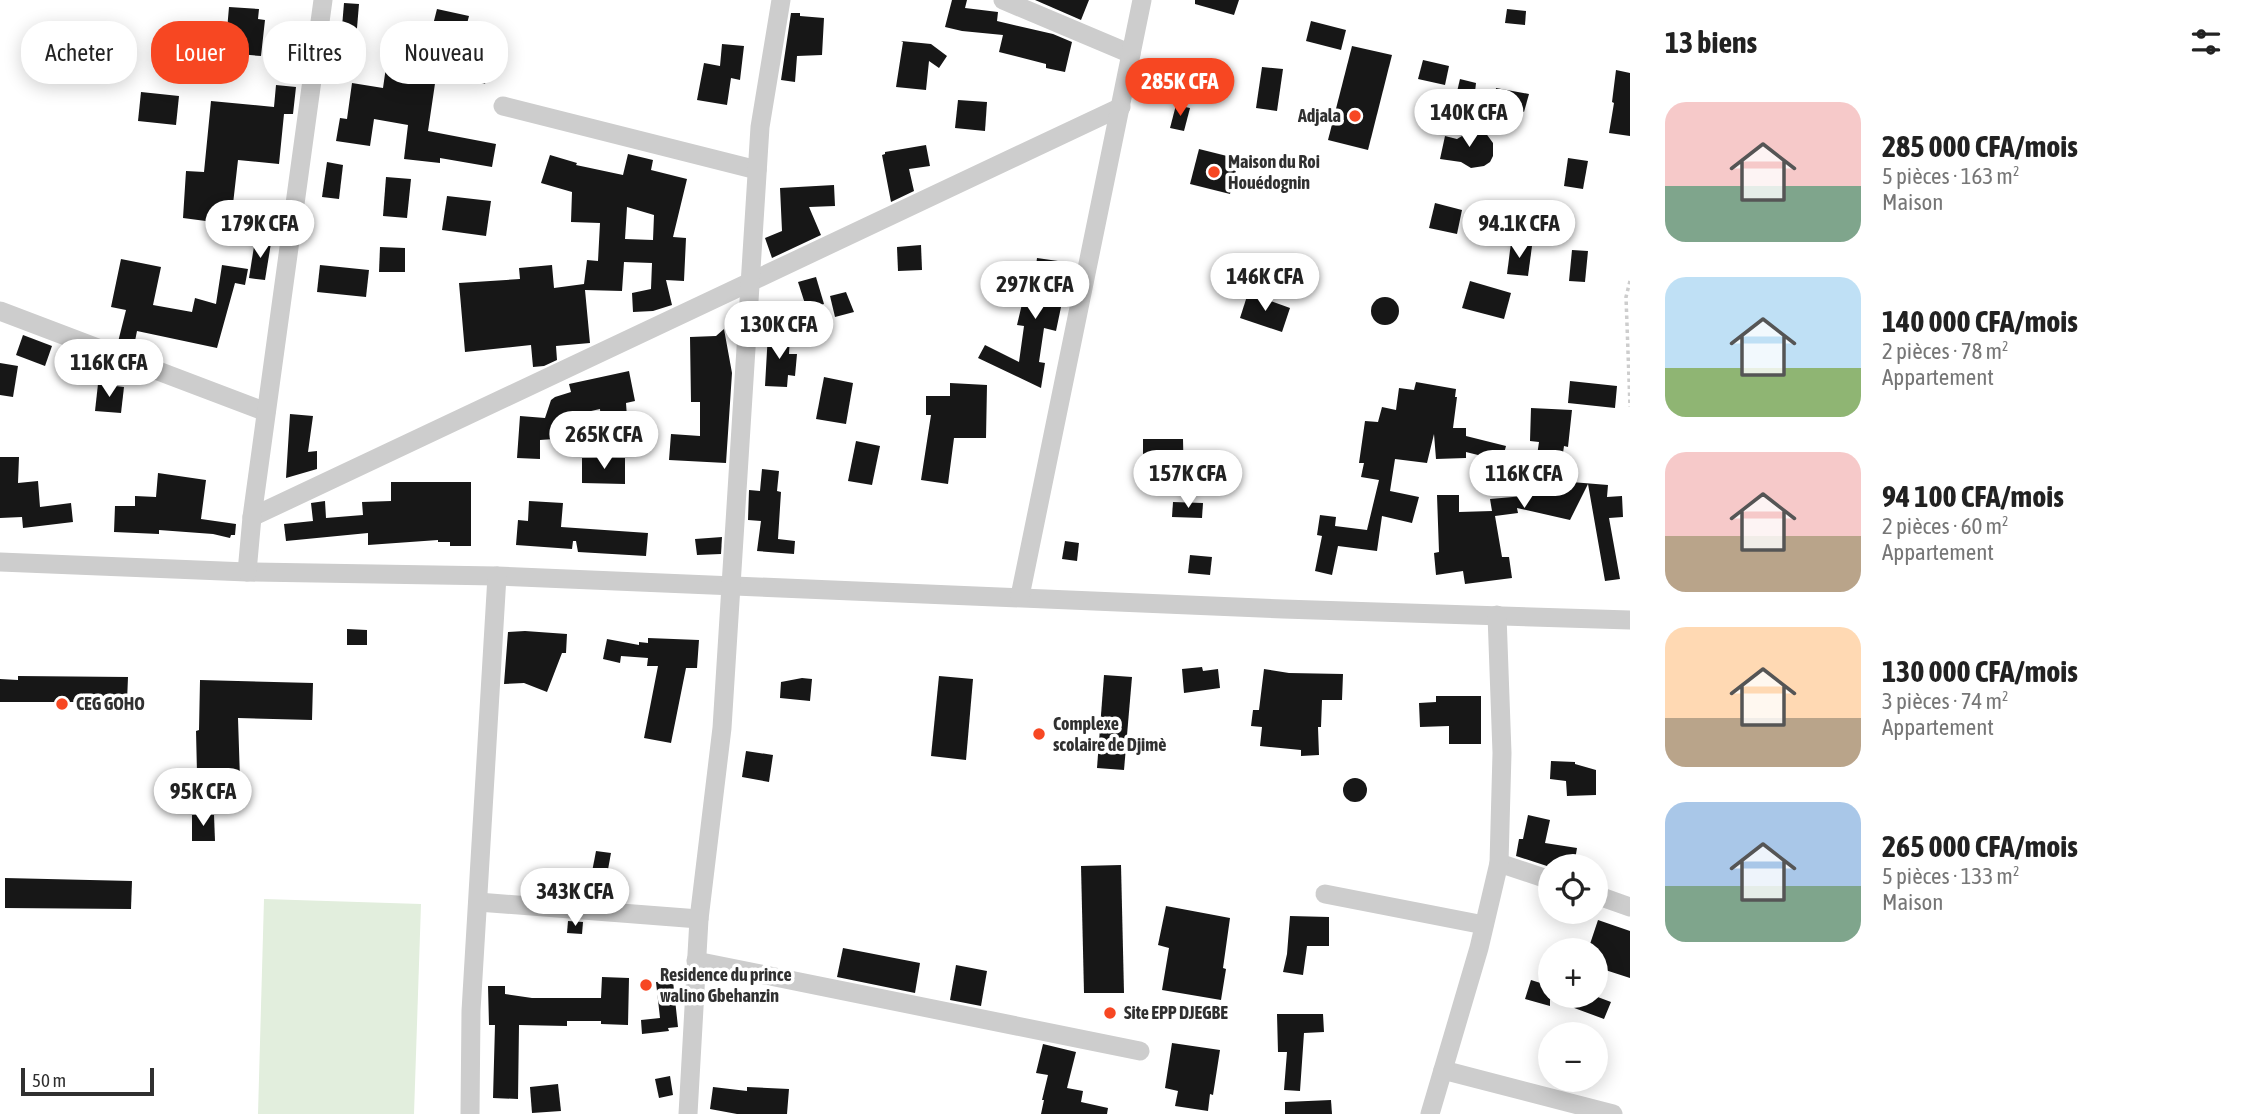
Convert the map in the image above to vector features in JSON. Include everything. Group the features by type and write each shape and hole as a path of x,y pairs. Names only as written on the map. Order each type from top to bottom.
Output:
{"street":[{"path":"247,572 252,517 323,0"},
{"path":"688,1114 699,919 722,728 760,127 781,0"},
{"path":"1003,0 1131,54"},
{"path":"1020,596 1142,0"},
{"path":"503,106 757,170"},
{"path":"252,517 1121,107"},
{"path":"0,311 266,412"},
{"path":"0,562 247,572 497,576 1283,609 1630,620"},
{"path":"470,1114 471,1011 497,576"},
{"path":"1430,1114 1499,863 1502,753 1497,615"},
{"path":"1499,863 1538,876"},
{"path":"1325,894 1484,925"},
{"path":"1608,899 1630,907"},
{"path":"478,901 699,919"},
{"path":"696,961 1140,1051"},
{"path":"1443,1070 1613,1114"}],"path":[{"path":"1630,281 1626,297 1630,407"}],"green space":[{"path":"264,899 421,904 414,1114 258,1114"}],"building":[{"path":"952,0 967,0 965,8 998,12 997,21 1053,34 1072,42 1065,72 1046,68 1046,64 999,52 1003,35 945,27"},
{"path":"1035,0 1089,0 1081,20"},
{"path":"1195,0 1239,0 1234,15 1195,4"},
{"path":"344,3 359,4 358,21 342,21"},
{"path":"229,7 259,9 258,19 265,20 261,56 249,55 249,21 228,21"},
{"path":"437,9 469,16 468,21 434,21"},
{"path":"1507,9 1526,11 1525,25 1505,23"},
{"path":"791,13 824,18 822,55 797,56 795,82 781,80"},
{"path":"1311,21 1346,30 1341,50 1306,41"},
{"path":"901,41 931,44 947,56 939,68 929,61 926,90 896,87"},
{"path":"722,44 744,46 740,80 731,78 727,105 697,100 704,63 720,66"},
{"name":"Adjala","path":"1352,46 1392,55 1368,150 1328,140"},
{"path":"1191,59 1215,63 1209,102 1185,100"},
{"path":"1423,60 1449,66 1445,85 1418,79"},
{"path":"1262,67 1283,69 1277,111 1256,108"},
{"path":"1616,70 1630,73 1630,136 1609,133"},
{"path":"1460,79 1476,83 1474,101 1456,96"},
{"path":"352,84 383,88 384,84 435,84 428,131 496,144 492,167 440,158 440,163 404,159 408,125 374,119 370,146 336,141 340,118 347,119"},
{"path":"276,85 296,87 293,114 284,114 279,164 238,160 233,204 238,205 236,225 183,218 186,171 204,172 211,101 274,107"},
{"path":"1496,88 1529,94 1524,112 1494,104"},
{"path":"141,92 179,96 176,125 138,121"},
{"path":"958,100 987,102 985,131 955,128"},
{"path":"1176,105 1190,108 1184,131 1170,128"},
{"path":"1472,130 1485,132 1493,143 1490,162 1471,168 1461,162 1440,159 1445,136 1457,139"},
{"path":"926,145 930,166 909,169 914,191 891,202 882,155 885,152"},
{"name":"Maison du Roi Houédognin","path":"1199,149 1239,159 1230,194 1190,184"},
{"path":"628,154 653,160 651,170 687,179 673,237 686,238 684,281 666,280 672,305 653,311 633,312 632,293 651,289 652,263 624,262 622,291 585,290 590,343 556,346 557,360 544,366 533,367 531,345 465,352 459,283 520,279 519,268 552,265 554,288 584,284 587,260 598,261 600,223 571,222 572,192 541,183 550,155 577,163 576,165 623,175","holes":["627,207 654,215 653,240 625,239"]},
{"path":"1568,158 1588,161 1583,189 1564,186"},
{"path":"327,162 343,165 339,199 322,197"},
{"path":"386,177 411,179 407,218 383,216"},
{"path":"834,185 835,206 809,207 821,235 772,258 765,238 782,231 780,188"},
{"path":"447,196 491,201 486,236 442,230"},
{"path":"1435,203 1462,210 1457,234 1429,228"},
{"path":"255,240 271,243 265,280 249,278"},
{"path":"1511,243 1532,246 1528,276 1507,274"},
{"path":"921,245 922,270 898,271 897,247"},
{"path":"380,247 405,248 405,272 379,272"},
{"path":"1572,250 1588,251 1585,282 1569,281"},
{"path":"1037,258 1072,263 1069,289 1065,288 1056,331 1044,328 1039,362 1045,363 1041,388 978,358 985,345 1019,362 1024,326 1017,325 1026,287 1033,288"},
{"path":"121,259 161,267 153,305 192,312 195,298 216,304 222,265 248,269 245,285 235,283 217,348 137,331 134,346 118,342 126,310 111,307"},
{"path":"320,265 369,270 366,297 317,292"},
{"path":"816,277 824,304 807,310 798,282"},
{"path":"1470,281 1511,293 1504,319 1462,308"},
{"path":"846,292 854,312 835,317 830,296"},
{"path":"1248,293 1290,308 1282,332 1240,318"},
{"path":"1385,297 1395,301 1399,311 1395,321 1385,325 1375,321 1371,311 1375,301"},
{"path":"724,329 732,373 726,463 669,460 671,434 700,436 700,402 691,402 690,337 716,336"},
{"path":"768,333 790,335 789,354 797,354 795,376 788,375 787,387 765,386"},
{"path":"23,335 52,346 45,366 16,355"},
{"path":"0,363 18,366 13,397 0,395"},
{"path":"629,371 635,401 626,403 628,432 602,435 600,409 569,416 569,438 540,440 540,459 517,458 520,416 545,418 551,400 571,392 569,384"},
{"path":"824,377 853,383 846,424 816,419"},
{"path":"1570,381 1617,386 1615,408 1568,403"},
{"path":"1416,382 1456,389 1453,428 1466,428 1466,436 1506,446 1502,461 1466,452 1466,458 1436,459 1434,434 1427,463 1395,459 1390,491 1419,497 1412,523 1382,516 1377,551 1338,546 1332,575 1315,571 1322,536 1317,535 1320,515 1336,517 1335,526 1367,530 1379,480 1361,477 1364,463 1359,463 1365,421 1378,422 1382,407 1396,410 1399,388 1414,390"},
{"path":"950,383 987,385 986,438 954,438 948,484 921,480 931,415 926,415 926,396 950,396"},
{"path":"98,384 124,387 121,413 95,411"},
{"path":"1531,408 1572,410 1568,447 1564,446 1559,481 1608,485 1607,497 1622,496 1623,517 1609,518 1620,579 1605,581 1588,484 1570,520 1517,508 1518,513 1495,516 1502,557 1509,557 1512,578 1465,584 1463,571 1436,575 1434,553 1439,552 1437,495 1459,495 1459,512 1492,511 1490,499 1524,496 1527,481 1533,483 1539,442 1530,441"},
{"path":"290,414 313,416 308,452 317,451 317,469 286,478"},
{"path":"1143,439 1183,439 1184,486 1152,486 1152,467 1143,467"},
{"path":"856,441 880,446 872,485 848,481"},
{"path":"0,457 19,457 18,483 38,481 40,507 71,503 73,522 23,528 22,517 0,518"},
{"path":"582,458 625,458 625,484 582,483"},
{"path":"762,469 779,471 777,491 781,492 778,539 795,541 794,554 757,551 761,521 748,520 749,490 760,491"},
{"path":"158,473 206,480 201,519 236,524 235,535 230,538 159,530 159,534 114,532 115,506 135,506 135,496 156,497"},
{"path":"391,482 471,482 471,546 450,546 450,542 438,540 368,545 368,533 286,541 284,524 313,521 311,503 325,501 326,518 363,515 362,502 391,501"},
{"path":"529,501 563,503 561,527 648,533 646,556 578,552 576,541 573,541 572,549 516,545 518,520 528,521"},
{"path":"1173,502 1203,503 1202,518 1172,517"},
{"path":"722,537 721,554 697,555 695,539"},
{"path":"1065,541 1079,543 1077,561 1062,559"},
{"path":"1190,555 1212,557 1210,575 1188,573"},
{"path":"347,629 367,630 367,645 347,645"},
{"path":"508,632 567,634 566,653 562,653 547,692 524,683 504,684"},
{"path":"648,638 699,640 697,668 686,668 671,743 644,738 658,666 647,666 648,658 621,656 620,663 603,659 607,639 639,645 639,642 648,643"},
{"path":"1202,667 1203,671 1218,669 1220,688 1184,693 1182,669"},
{"path":"1264,669 1289,673 1343,674 1342,700 1322,700 1321,727 1318,727 1319,755 1301,756 1301,750 1260,746 1262,727 1251,726 1253,710 1259,710"},
{"path":"1104,675 1132,677 1124,770 1097,768"},
{"path":"18,676 128,677 127,702 0,702 0,679 18,680"},
{"path":"939,676 973,679 966,760 931,756"},
{"path":"812,679 810,701 780,698 781,682"},
{"path":"200,680 313,683 312,720 238,718 240,779 219,779 218,773 197,773 196,731 199,730"},
{"path":"1436,696 1481,696 1481,744 1449,744 1449,726 1420,727 1419,703 1436,702"},
{"path":"746,751 773,755 769,782 742,777"},
{"path":"1551,761 1575,762 1596,770 1596,795 1567,796 1566,781 1550,779"},
{"path":"1355,778 1364,781 1367,790 1364,799 1355,802 1346,799 1343,790 1346,781"},
{"path":"192,815 214,815 215,841 192,841"},
{"path":"1528,815 1550,820 1545,843 1577,848 1576,854 1538,854 1538,863 1516,856 1519,839 1523,839"},
{"path":"596,851 611,853 607,875 592,872"},
{"path":"1121,865 1124,993 1084,993 1081,866"},
{"path":"5,878 132,881 131,909 5,908"},
{"path":"1166,906 1230,918 1221,1000 1162,990 1169,948 1158,945"},
{"path":"1290,916 1329,917 1329,946 1307,946 1303,975 1283,972"},
{"path":"568,921 583,922 582,934 567,933"},
{"path":"1608,923 1630,931 1630,978 1608,971 1608,938 1592,938 1597,924"},
{"path":"843,948 920,963 915,993 837,977"},
{"path":"956,965 987,971 981,1006 950,1000"},
{"path":"602,977 629,978 628,1025 601,1024 601,1021 567,1021 567,1026 519,1025 518,1099 493,1098 495,1025 489,1025 488,986 505,986 505,994 532,998 601,998"},
{"path":"1531,980 1538,982 1538,1003 1525,999"},
{"path":"673,981 678,1027 668,1028 669,1031 642,1034 641,1020 660,1018 656,982"},
{"path":"1608,1001 1611,1002 1604,1019 1574,1008 1608,1008"},
{"path":"1277,1014 1323,1014 1324,1032 1304,1033 1300,1091 1284,1090 1287,1052 1278,1052"},
{"path":"1172,1043 1220,1050 1208,1111 1175,1106 1178,1091 1165,1088"},
{"path":"1043,1044 1076,1052 1067,1088 1083,1091 1081,1102 1108,1108 1107,1114 1041,1114 1048,1075 1036,1073"},
{"path":"670,1076 673,1095 659,1098 655,1079"},
{"path":"558,1084 561,1111 532,1113 530,1087"},
{"path":"713,1087 747,1091 747,1087 789,1089 787,1114 737,1114 710,1109"},
{"path":"1331,1100 1332,1114 1285,1114 1285,1102"}],"place":[{"name":"Adjala","path":"1355,116"},
{"name":"Maison du Roi Houédognin","path":"1214,172"},
{"name":"CEG GOHO","path":"62,704"},
{"name":"Complexe scolaire de Djimè","path":"1039,734"},
{"name":"Residence du prince walino Gbehanzin","path":"646,985"},
{"name":"Site EPP DJEGBE","path":"1110,1013"}]}
